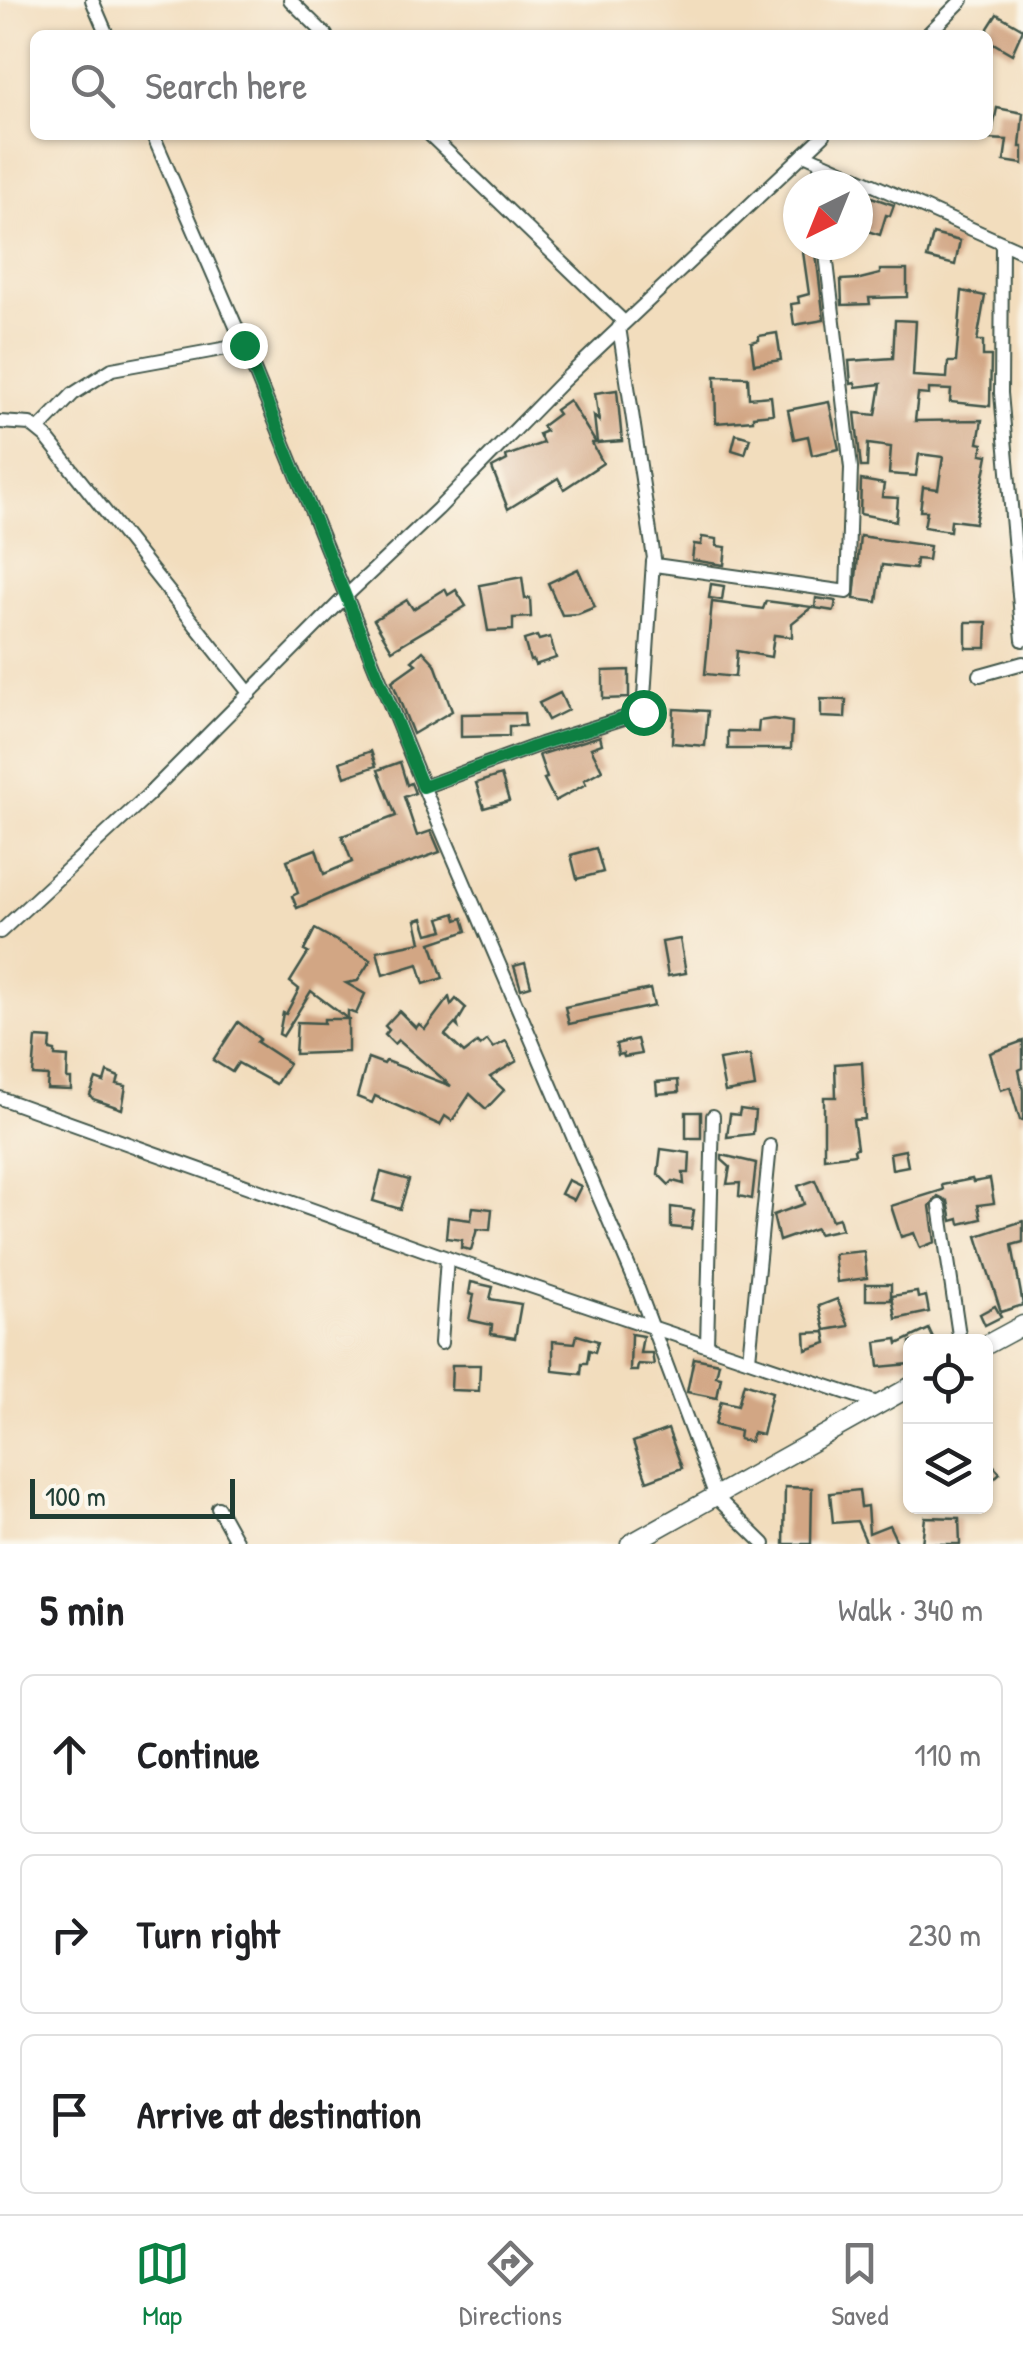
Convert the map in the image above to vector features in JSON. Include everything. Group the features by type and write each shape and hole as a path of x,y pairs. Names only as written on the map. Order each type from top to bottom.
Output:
{"street":[{"path":"92,0 105,30"},
{"path":"290,0 321,30"},
{"path":"932,30 962,0"},
{"path":"155,140 244,345 423,787 652,1325 716,1497 764,1544"},
{"path":"423,787 643,712 653,561 622,324 435,140"},
{"path":"0,932 148,796 622,324 819,140"},
{"path":"804,154 1023,252"},
{"path":"820,161 821,170"},
{"path":"1002,243 1001,394 1023,640"},
{"path":"653,561 659,567 847,592 851,468 827,260"},
{"path":"39,429 73,394 112,370 244,345"},
{"path":"0,422 30,424 39,429 250,694"},
{"path":"980,675 1023,663"},
{"path":"0,1098 447,1258 880,1404"},
{"path":"708,1345 714,1116"},
{"path":"749,1360 770,1146"},
{"path":"940,1206 959,1334"},
{"path":"440,1343 447,1258"},
{"path":"993,1342 1023,1325"},
{"path":"630,1544 903,1391"},
{"path":"218,1508 238,1544"}],"building":[{"path":"997,14 1023,29 1012,54 993,43 993,30 988,28"},
{"path":"997,108 1023,113 1023,164 1004,161 1007,140 993,139"},
{"path":"873,198 894,205 890,216 886,215 880,235 873,233"},
{"path":"933,234 960,241 955,265 927,258"},
{"path":"804,260 817,260 824,320 794,325 791,304 799,303 798,297 809,294"},
{"path":"880,270 907,270 907,297 869,298 870,304 842,305 841,280 880,274"},
{"path":"962,291 985,296 977,341 983,341 983,356 991,356 990,406 950,402 951,390 929,389 929,395 918,394 915,421 982,420 978,443 983,444 981,454 988,455 975,523 951,520 950,531 924,527 927,511 920,511 923,487 938,489 943,457 919,454 916,476 889,474 891,447 868,444 867,467 861,467 855,413 876,415 881,384 851,384 849,361 893,358 895,320 916,321 913,376 947,378 948,362 956,362"},
{"path":"777,333 781,360 754,364 751,342 759,340 759,336"},
{"path":"715,376 748,377 749,398 771,396 773,414 716,423"},
{"path":"617,390 622,441 597,443 595,393"},
{"path":"569,400 596,443 592,443 603,463 564,489 558,478 508,509 492,468 507,460 506,456 543,443 539,434 546,431 542,426"},
{"path":"829,402 839,449 812,455 808,436 794,439 788,410"},
{"path":"736,434 750,438 745,454 732,450"},
{"path":"861,480 884,484 882,497 898,498 896,521 860,514"},
{"path":"860,536 930,546 928,560 916,559 915,569 882,565 877,602 854,599"},
{"path":"702,537 717,539 717,546 726,547 724,565 692,560 694,544 701,545"},
{"path":"578,569 595,607 562,615 548,583"},
{"path":"522,577 525,599 530,598 531,617 513,618 513,630 488,631 480,585"},
{"path":"711,584 724,586 722,600 709,598"},
{"path":"445,589 448,595 456,590 466,606 392,650 374,620 407,600 413,609"},
{"path":"816,598 836,601 834,611 815,608"},
{"path":"766,601 812,607 792,623 792,637 774,635 771,657 737,651 735,677 705,674 712,602 763,609"},
{"path":"966,622 987,622 986,648 966,648"},
{"path":"537,636 539,640 550,637 556,658 535,665 524,640"},
{"path":"423,651 435,664 452,711 413,734 392,681 416,664 412,661"},
{"path":"629,670 629,698 603,699 603,671"},
{"path":"560,693 568,710 548,720 539,703"},
{"path":"821,699 846,700 845,718 821,717"},
{"path":"674,709 708,711 705,746 672,743"},
{"path":"524,713 525,726 509,726 509,736 461,737 461,714"},
{"path":"759,721 792,722 791,749 728,749 728,731 758,732"},
{"path":"600,736 602,744 591,748 602,770 555,801 544,779 547,778 539,755"},
{"path":"371,751 376,766 345,777 340,762"},
{"path":"400,762 407,785 411,783 415,793 404,797 417,836 431,831 440,852 297,908 292,896 298,893 287,860 316,849 324,874 352,862 342,836 396,816 378,770"},
{"path":"501,775 509,801 484,808 476,783"},
{"path":"596,848 603,872 577,879 571,855"},
{"path":"455,913 457,920 463,918 467,931 431,943 443,978 424,984 418,964 383,975 377,951 421,942 416,920 423,918 428,934 444,930 440,918"},
{"path":"315,929 371,960 357,981 346,983 365,994 356,1014 348,1011 348,1019 311,991 283,1036 279,1034 283,1013 286,1014 299,989 290,982 308,953 304,951"},
{"path":"680,939 686,973 668,976 662,942"},
{"path":"525,963 531,986 521,989 514,966"},
{"path":"650,989 654,1006 569,1024 565,1007"},
{"path":"449,997 451,1005 456,999 466,1008 458,1027 455,1024 445,1035 464,1053 487,1040 493,1048 506,1041 517,1061 490,1077 504,1090 486,1109 470,1094 452,1121 445,1116 440,1125 375,1096 372,1103 357,1097 368,1058 451,1086 398,1040 394,1044 385,1035 389,1030 385,1026 399,1011 416,1028 419,1024 425,1029"},
{"path":"348,1019 348,1052 295,1054 297,1022"},
{"path":"238,1022 260,1039 257,1042 289,1063 276,1084 238,1063 232,1072 213,1060"},
{"path":"36,1038 51,1039 50,1050 55,1051 55,1056 68,1057 71,1090 47,1089 48,1076 33,1075"},
{"path":"637,1039 641,1054 618,1055 616,1044"},
{"path":"1023,1041 1020,1120 1010,1087 1001,1090 990,1053"},
{"path":"750,1055 755,1087 725,1092 719,1060"},
{"path":"862,1062 865,1119 853,1120 855,1154 824,1158 824,1097 836,1097 835,1064"},
{"path":"107,1072 119,1077 117,1084 126,1086 122,1109 90,1095 96,1079 104,1082"},
{"path":"678,1080 679,1092 657,1094 656,1082"},
{"path":"740,1109 755,1111 753,1134 727,1137 730,1114 739,1115"},
{"path":"686,1112 701,1112 701,1138 686,1138"},
{"path":"661,1149 690,1153 689,1173 683,1173 684,1184 673,1181 669,1185 658,1174"},
{"path":"905,1150 908,1166 892,1169 890,1153"},
{"path":"722,1155 756,1163 752,1199 739,1196 740,1183 727,1184 730,1167"},
{"path":"381,1172 409,1180 400,1209 373,1201"},
{"path":"990,1179 994,1203 978,1205 981,1219 960,1224 959,1219 952,1221 948,1201 938,1196 930,1206 935,1242 920,1248 914,1233 901,1237 891,1206 943,1190 942,1185"},
{"path":"568,1180 581,1186 574,1200 561,1194"},
{"path":"815,1180 832,1220 839,1218 842,1229 818,1234 816,1228 779,1241 773,1215 804,1204 798,1186"},
{"path":"473,1207 492,1209 490,1230 477,1229 471,1250 461,1248 462,1240 446,1238 448,1217 471,1220"},
{"path":"671,1207 694,1210 691,1229 671,1227"},
{"path":"1023,1221 1023,1242 1012,1245 1023,1305 1001,1312 977,1236"},
{"path":"864,1251 867,1278 837,1282 834,1254"},
{"path":"471,1282 493,1287 490,1299 521,1304 515,1338 491,1334 492,1325 469,1320 474,1295 469,1294"},
{"path":"866,1284 891,1284 891,1300 866,1300"},
{"path":"917,1292 918,1298 926,1296 929,1312 896,1319 892,1296"},
{"path":"837,1299 849,1326 825,1330 819,1306"},
{"path":"995,1306 1001,1317 985,1325 980,1314"},
{"path":"825,1332 827,1343 806,1350 805,1333"},
{"path":"631,1334 643,1336 640,1353 652,1353 654,1365 638,1364 637,1371 630,1371"},
{"path":"577,1335 598,1341 595,1352 589,1350 587,1363 582,1363 581,1374 553,1371 553,1341 575,1343"},
{"path":"897,1339 898,1344 903,1342 903,1365 879,1367 876,1342"},
{"path":"694,1358 719,1363 717,1398 687,1392"},
{"path":"452,1365 480,1365 479,1391 451,1390"},
{"path":"744,1383 772,1392 762,1435 753,1433 750,1442 739,1439 740,1431 715,1425 721,1401 738,1405"},
{"path":"668,1429 682,1468 647,1481 633,1442"},
{"path":"785,1487 812,1488 811,1544 784,1544"},
{"path":"859,1490 861,1507 867,1506 869,1533 889,1525 898,1544 867,1544 857,1521 833,1523 830,1493"},
{"path":"925,1517 959,1518 960,1544 922,1544"}],"route":[{"path":"244,345 423,787 643,712"}]}
